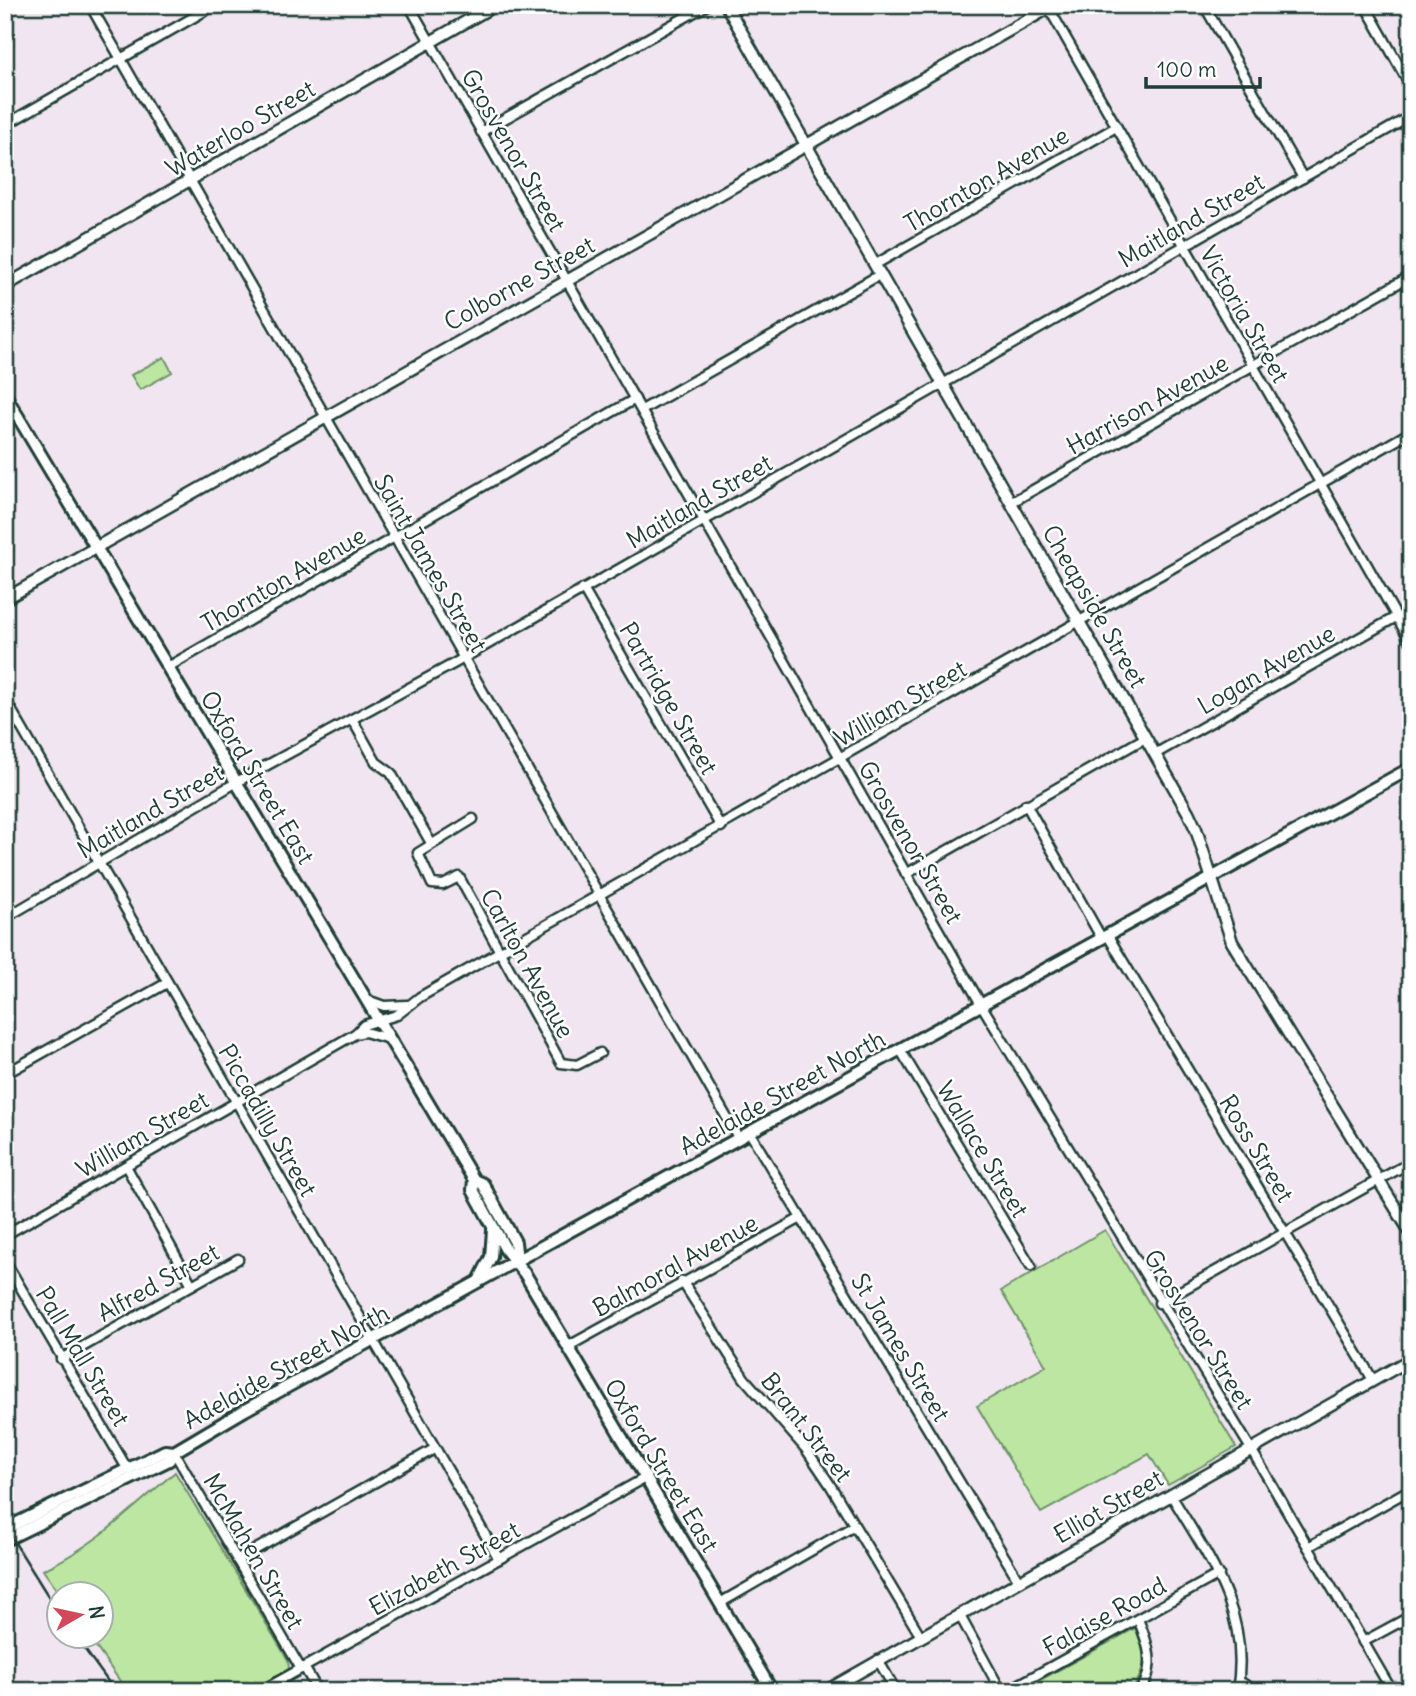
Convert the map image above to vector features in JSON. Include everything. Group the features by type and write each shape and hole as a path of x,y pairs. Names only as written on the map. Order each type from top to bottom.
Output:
{"main road":[{"name":"Oxford Street East","path":"5,395 474,1180 483,1184 515,1242 517,1261"},
{"name":"Adelaide Street North","path":"5,1540 169,1460 174,1452 373,1340 1411,768"},
{"name":"Oxford Street East","path":"474,1180 473,1190 506,1250 517,1261 772,1691"},
{"path":"477,1283 492,1254 492,1225"},
{"name":"Adelaide Street North","path":"5,1529 164,1451 174,1452"}],"street":[{"name":"Saint James Street","path":"90,5 738,1139"},
{"path":"5,125 215,5"},
{"name":"Grosvenor Street","path":"409,5 982,1006 1251,1449 1392,1691"},
{"name":"Waterloo Street","path":"5,286 495,5"},
{"path":"481,132 707,5"},
{"name":"Cheapside Street","path":"726,5 1195,826 1232,942 1411,1233"},
{"path":"1204,5 1303,178"},
{"path":"1365,5 1411,87"},
{"name":"Colborne Street","path":"5,599 1049,6"},
{"name":"Victoria Street","path":"1049,6 1411,642"},
{"name":"Maitland Street","path":"5,918 237,783 464,658 1411,116"},
{"name":"Thornton Avenue","path":"876,264 1116,127"},
{"path":"642,410 881,274"},
{"name":"Harrison Avenue","path":"1012,502 1411,276"},
{"name":"Thornton Avenue","path":"168,667 635,399"},
{"name":"William Street","path":"5,1235 355,1034 364,1026 397,1015 407,1005 1411,432"},
{"name":"Partridge Street","path":"583,589 721,827"},
{"name":"Logan Avenue","path":"1155,754 1396,617"},
{"name":"Piccadilly Street","path":"5,699 499,1559"},
{"path":"352,719 376,762 391,773 431,843 472,819"},
{"path":"906,874 1145,738"},
{"name":"Ross Street","path":"1026,804 1373,1380"},
{"name":"Carlton Avenue","path":"431,843 418,853 432,884 443,885 458,877 561,1063 577,1065 600,1052"},
{"path":"5,1074 167,983"},
{"path":"367,1000 384,1006 407,1005"},
{"path":"355,1034 376,1034 391,1040"},
{"name":"Wallace Street","path":"901,1051 1031,1266"},
{"name":"St James Street","path":"750,1133 1020,1580"},
{"path":"1160,1303 1411,1162"},
{"path":"126,1166 192,1284"},
{"name":"Balmoral Avenue","path":"567,1347 682,1281 801,1218"},
{"name":"Alfred Street","path":"61,1359 238,1259"},
{"name":"Pall Mall Street","path":"5,1261 128,1470"},
{"name":"Brant Street","path":"682,1281 744,1378 806,1449 920,1635"},
{"name":"Elliot Street","path":"826,1691 920,1635 1411,1359"},
{"path":"237,1560 434,1449"},
{"name":"McMahen Street","path":"174,1452 318,1691"},
{"name":"Elizabeth Street","path":"261,1691 645,1478"},
{"path":"1308,1547 1411,1489"},
{"path":"1171,1495 1219,1574 1237,1624 1241,1654 1237,1691"},
{"path":"720,1603 854,1526"},
{"name":"Falaise Road","path":"1007,1691 1219,1574"},
{"path":"959,1614 1001,1691"},
{"path":"1363,1642 1411,1616"},
{"path":"1138,1619 1148,1642 1151,1668 1140,1691"},
{"path":"878,1660 896,1691"},
{"path":"1239,1681 1255,1691"}],"green space":[{"path":"164,357 172,372 140,390 131,375"},
{"path":"1105,1230 1236,1447 1168,1485 1149,1454 1041,1513 977,1406 1046,1366 1001,1291"},
{"path":"175,1472 288,1660 289,1669 249,1691 127,1691 98,1650 116,1650 116,1580 50,1580 43,1570 81,1549"},
{"path":"1135,1628 1142,1645 1144,1660 1140,1676 1131,1691 1020,1691"}],"railway":[{"path":"5,1527 46,1593"},
{"path":"85,1650 115,1691"}]}
